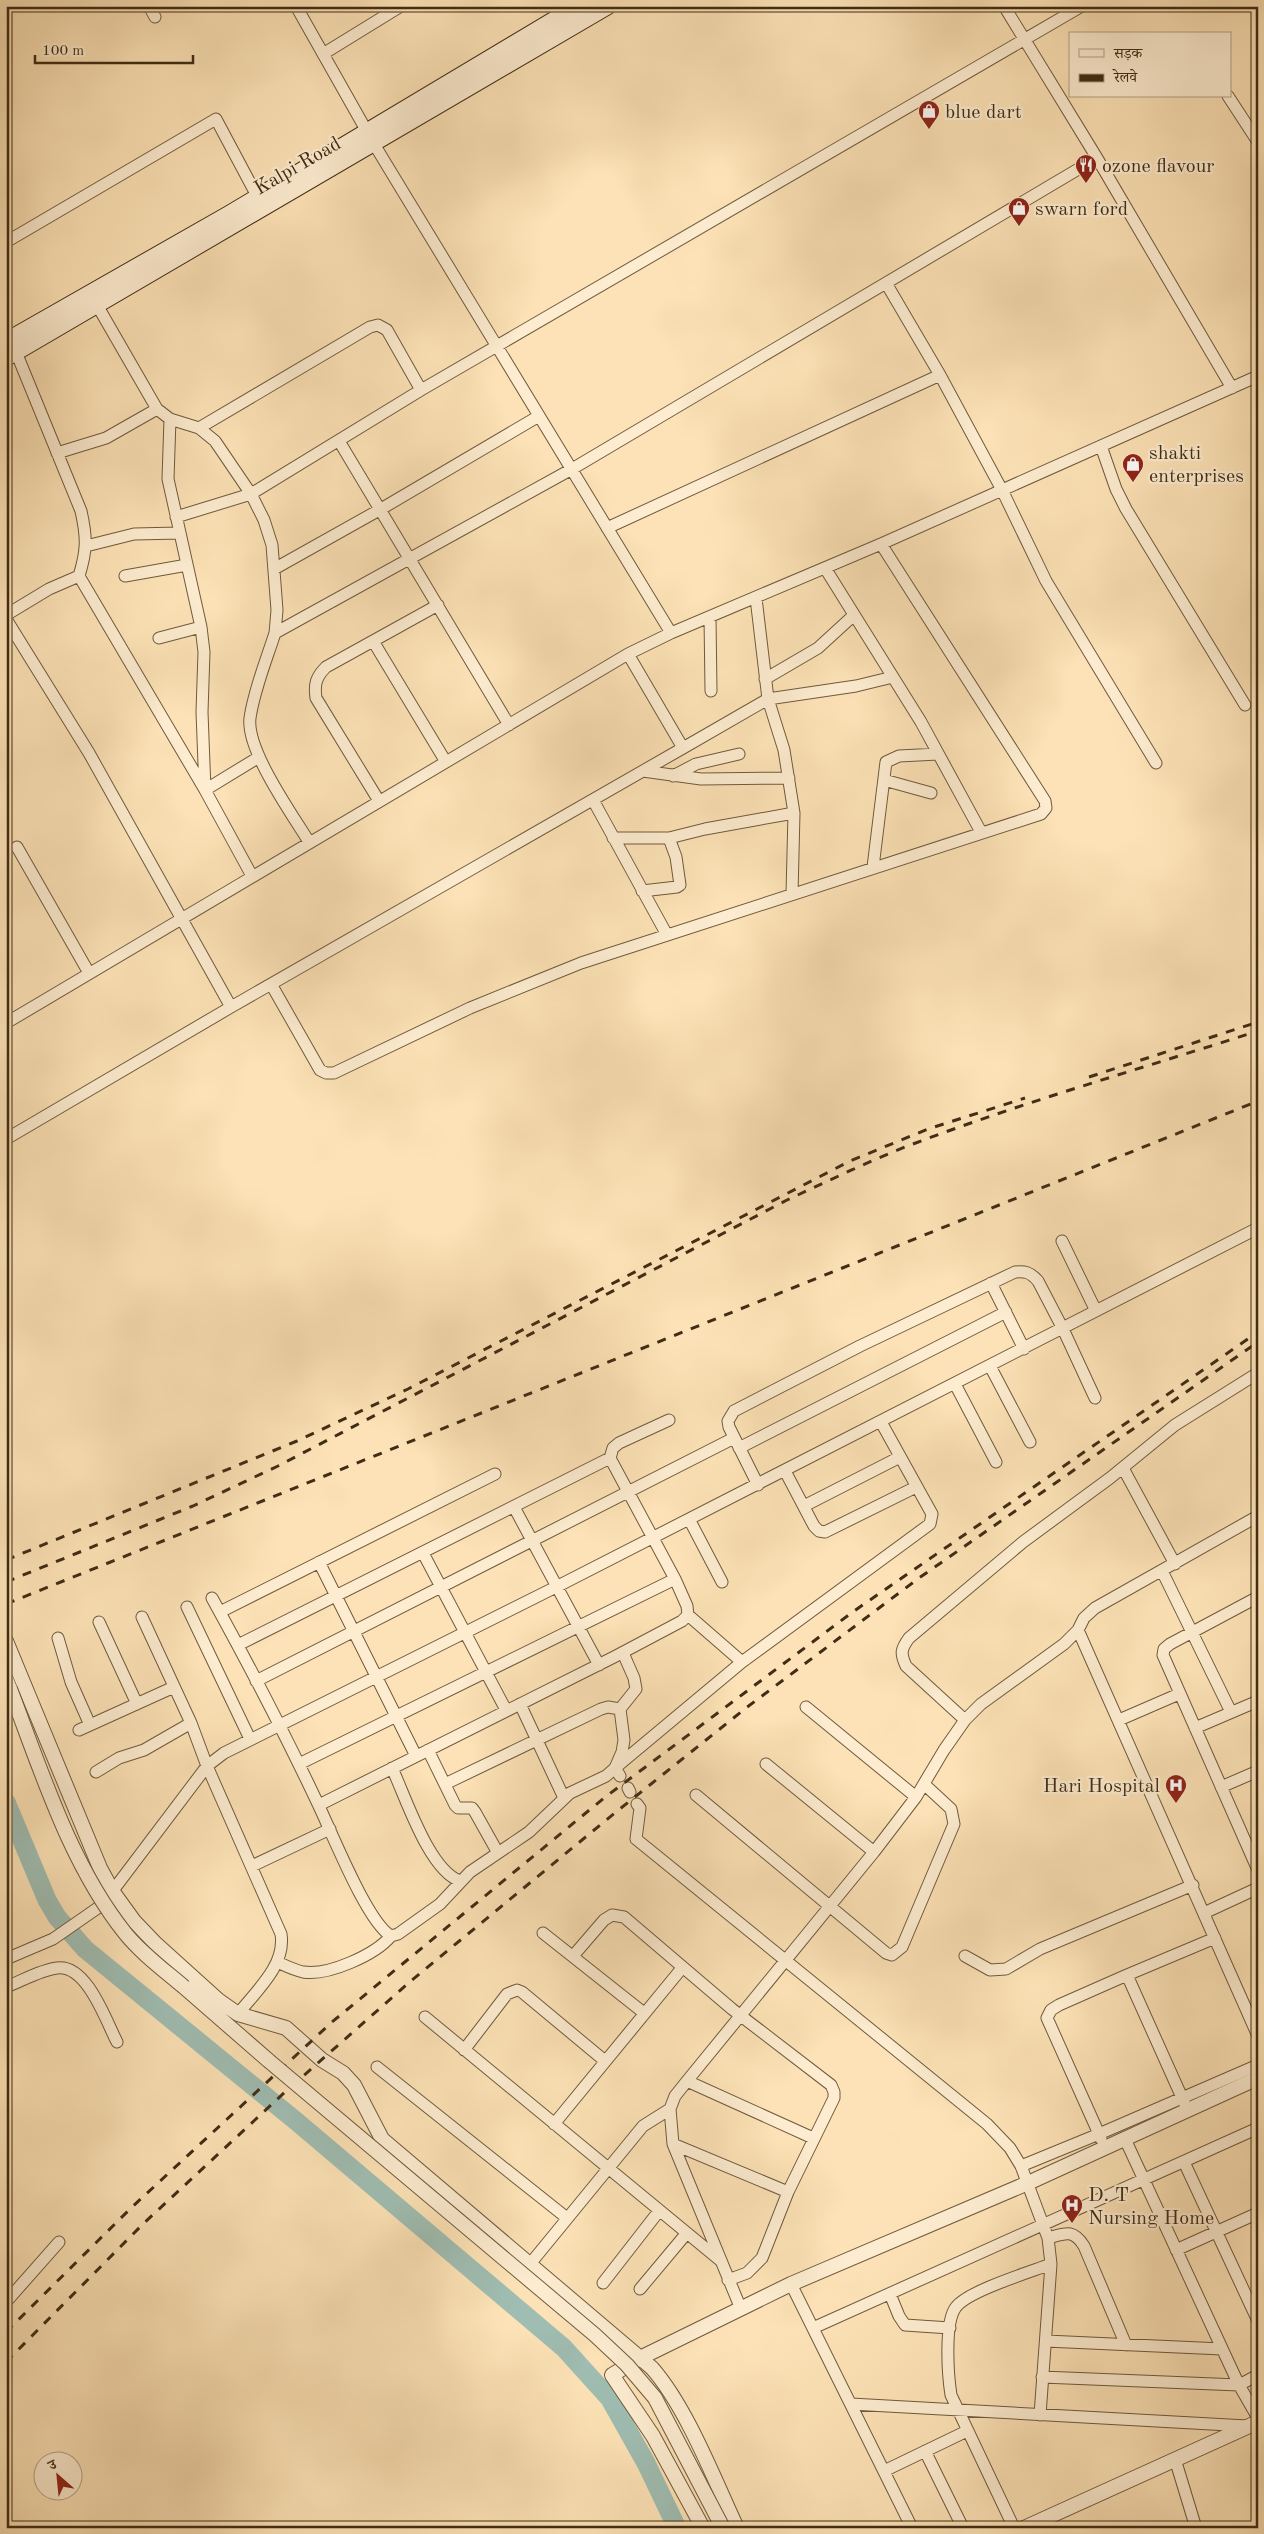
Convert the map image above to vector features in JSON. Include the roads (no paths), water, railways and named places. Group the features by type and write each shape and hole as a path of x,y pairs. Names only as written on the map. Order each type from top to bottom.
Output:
{"main road":[{"name":"Kalpi Road","path":"514,52 578,6"},
{"name":"Kalpi Road","path":"10,351 97,305 370,137 514,52 608,6"},
{"name":"Kalpi Road","path":"10,351 257,196 370,137"}],"street":[{"path":"149,6 155,17"},
{"path":"296,6 370,137 671,633"},
{"path":"323,54 400,6"},
{"path":"1004,6 1097,158 1232,388"},
{"path":"176,517 251,494 497,345 1082,6"},
{"path":"1229,98 1258,142"},
{"path":"6,242 216,119 257,196"},
{"path":"274,633 572,470 1097,158"},
{"path":"886,283 940,375 1002,490 1046,581 1156,763"},
{"path":"97,305 157,409 170,419 199,428 215,442 251,494 264,520 272,545 277,610 274,633 250,719 251,739 259,757 309,842"},
{"path":"199,428 370,327 378,325 386,330 421,390"},
{"path":"10,351 82,511 87,537 79,576 205,790 252,876"},
{"path":"607,528 940,375"},
{"path":"6,1023 628,654 671,633 881,544 1258,376"},
{"path":"57,453 106,438 157,409"},
{"path":"274,568 381,509 539,416"},
{"path":"170,419 168,479 201,627 204,652 202,712 205,790"},
{"path":"338,441 381,509 509,725"},
{"path":"1101,446 1113,483 1126,509 1245,705"},
{"path":"86,546 134,534 179,533"},
{"path":"271,984 320,1070 326,1074 334,1073 410,1035 532,981 873,867 1041,814 1046,808 1046,801 881,544"},
{"path":"125,576 187,565"},
{"path":"825,568 893,677 981,832"},
{"path":"6,614 49,589 79,576"},
{"path":"756,598 768,699 784,750 794,813 792,894"},
{"path":"379,801 316,698 314,688 317,676 326,666 438,605"},
{"path":"765,679 818,648 854,615"},
{"path":"710,617 711,691"},
{"path":"6,619 89,753 183,918 231,1007"},
{"path":"159,638 201,627"},
{"path":"373,641 446,762"},
{"path":"628,654 683,748"},
{"path":"6,1139 231,1007 768,699 849,687 893,677"},
{"path":"673,776 701,763 739,754"},
{"path":"873,867 885,767 890,758 938,754"},
{"path":"205,790 259,757"},
{"path":"642,771 702,779 788,778"},
{"path":"884,780 931,792"},
{"path":"593,800 666,935"},
{"path":"613,838 669,838 706,829 794,813"},
{"path":"642,891 680,885 676,857 669,838"},
{"path":"17,847 89,973"},
{"path":"6,1959 53,1939 102,1905 207,1766 224,1753 758,1485 1096,1311 1257,1231"},
{"path":"1062,1241 1096,1311"},
{"path":"758,1485 728,1421 734,1411 860,1346 1014,1272 1024,1271 1032,1274 1063,1329 1095,1398"},
{"path":"991,1283 1024,1348"},
{"path":"256,1681 629,1493 737,1443 1006,1312"},
{"path":"990,1366 1030,1442"},
{"path":"965,1720 906,1666 901,1657 901,1649 909,1638 1023,1542 1122,1468 1174,1425 1258,1373"},
{"path":"955,1384 996,1462"},
{"path":"238,1645 610,1458 618,1443 669,1420"},
{"path":"277,1962 304,1972 327,1969 362,1958 374,1951 391,1936 404,1930 440,1904 460,1881 529,1832 564,1798 618,1772 742,1662 930,1524 932,1514 881,1422"},
{"path":"804,1506 900,1457"},
{"path":"610,1458 675,1579 687,1606 688,1615 742,1662"},
{"path":"1122,1468 1175,1564"},
{"path":"785,1471 814,1526 819,1531 825,1532 834,1530 916,1487"},
{"path":"220,1612 495,1474"},
{"path":"514,1507 599,1665"},
{"path":"741,2309 673,2144 670,2109 675,2096 874,1852 916,1797 965,1720 981,1704 1064,1644 1078,1630 1084,1618 1095,1608 1258,1516"},
{"path":"689,1519 722,1582"},
{"path":"423,1553 506,1710"},
{"path":"319,1562 416,1756"},
{"path":"1162,1571 1194,1632 1231,1712"},
{"path":"299,1764 675,1579"},
{"path":"212,1598 299,1764 364,1900 384,1932 391,1936"},
{"path":"1256,1602 1170,1644 1164,1649 1163,1655 1221,1787 1252,1847 1258,1870"},
{"path":"187,1607 250,1739"},
{"path":"319,1805 623,1653 682,1621 688,1615"},
{"path":"142,1617 191,1723 207,1766 281,1934 283,1943 277,1962 238,2014"},
{"path":"99,1622 137,1704"},
{"path":"1078,1630 1193,1885 1258,2036"},
{"path":"58,1638 84,1728 174,1687"},
{"path":"6,1641 100,1868 113,1892 134,1921 156,1944 218,2000 238,2014 286,2028 322,2060 343,2073 354,2085 382,2139 640,2358 665,2383 737,2528"},
{"path":"618,1772 624,1740 620,1710 636,1689 634,1678 623,1653"},
{"path":"8,1684 69,1837 93,1887 127,1935 204,2005 627,2365 655,2398 723,2528"},
{"path":"1119,1720 1179,1694"},
{"path":"1195,1728 1258,1701"},
{"path":"520,1704 564,1798"},
{"path":"445,1784 601,1709 608,1707 620,1710"},
{"path":"806,1707 916,1797"},
{"path":"96,1772 119,1758 144,1750 191,1723"},
{"path":"428,1750 458,1808 468,1807 475,1812 498,1853"},
{"path":"766,1764 874,1852"},
{"path":"392,1768 433,1859 447,1874 460,1881"},
{"path":"1221,1787 1258,1771"},
{"path":"696,1795 886,1953 892,1955 902,1947 954,1824 951,1809 924,1784"},
{"path":"637,1804 640,1808 636,1839 987,2124 1010,2148 1021,2166 1043,2223 1048,2238 1051,2264 1040,2415"},
{"path":"252,1866 330,1829"},
{"path":"965,1956 990,1970 1006,1969 1040,1949 1193,1885"},
{"path":"1204,1913 1258,1888"},
{"path":"572,1956 604,1920 618,1915 624,1917 682,1968 831,2085 834,2098 788,2192 762,2258 746,2273 728,2280"},
{"path":"543,1932 644,2014"},
{"path":"1106,2148 1048,2018 1051,2010 1126,1975 1215,1938"},
{"path":"6,1987 57,1968 68,1968 76,1972 84,1980 117,2042"},
{"path":"554,2124 682,1968"},
{"path":"1126,1975 1188,2111"},
{"path":"464,2050 507,1994 517,1990 522,1992 605,2061"},
{"path":"424,2017 721,2261"},
{"path":"1021,2166 1258,2065"},
{"path":"377,2067 567,2218"},
{"path":"703,2528 653,2436 612,2375 640,2358 791,2284 1028,2183 1258,2078"},
{"path":"687,2081 813,2138"},
{"path":"530,2264 608,2167 644,2126 670,2109"},
{"path":"813,2328 1258,2128"},
{"path":"1125,2138 1238,2385 1258,2418"},
{"path":"673,2144 788,2192"},
{"path":"1184,2162 1258,2321"},
{"path":"603,2283 659,2211"},
{"path":"1176,2250 1258,2213"},
{"path":"1048,2238 1068,2233 1077,2236 1084,2246 1126,2345"},
{"path":"640,2289 686,2234"},
{"path":"6,2302 59,2242"},
{"path":"1014,2528 956,2409 949,2383 950,2328 956,2307 972,2295 1051,2264"},
{"path":"791,2284 912,2528"},
{"path":"1246,2296 1258,2290"},
{"path":"890,2294 901,2322 905,2325 950,2328"},
{"path":"1046,2341 1222,2349"},
{"path":"1042,2377 1238,2385 1258,2375"},
{"path":"851,2404 1040,2415 1252,2424"},
{"path":"1024,2528 1252,2424"},
{"path":"884,2471 967,2430"},
{"path":"925,2451 963,2528"},
{"path":"1175,2459 1196,2528"}],"waterway":[{"path":"6,1802 47,1900 57,1917 85,1949 296,2121 564,2348 610,2399 646,2463 677,2528"}],"railway":[{"path":"1089,1077 1258,1022"},
{"path":"6,1582 193,1506 278,1466 787,1200 875,1160 905,1147 992,1116 1258,1031"},
{"path":"6,1560 297,1441 408,1389 850,1161 928,1129 1025,1098"},
{"path":"6,1604 1258,1101"},
{"path":"6,2332 131,2208 332,2022 604,1798 854,1611 1258,1332"},
{"path":"6,2362 144,2223 285,2092 412,1980 616,1812 746,1708 919,1578 1258,1342"}],"place":[{"name":"blue dart","path":"929,130"},
{"name":"ozone flavour","path":"1086,184"},
{"name":"swarn ford","path":"1019,227"},
{"name":"shakti enterprises","path":"1133,483"},
{"name":"Hari Hospital","path":"1176,1804"},
{"name":"D. T Nursing Home","path":"1072,2224"}]}
